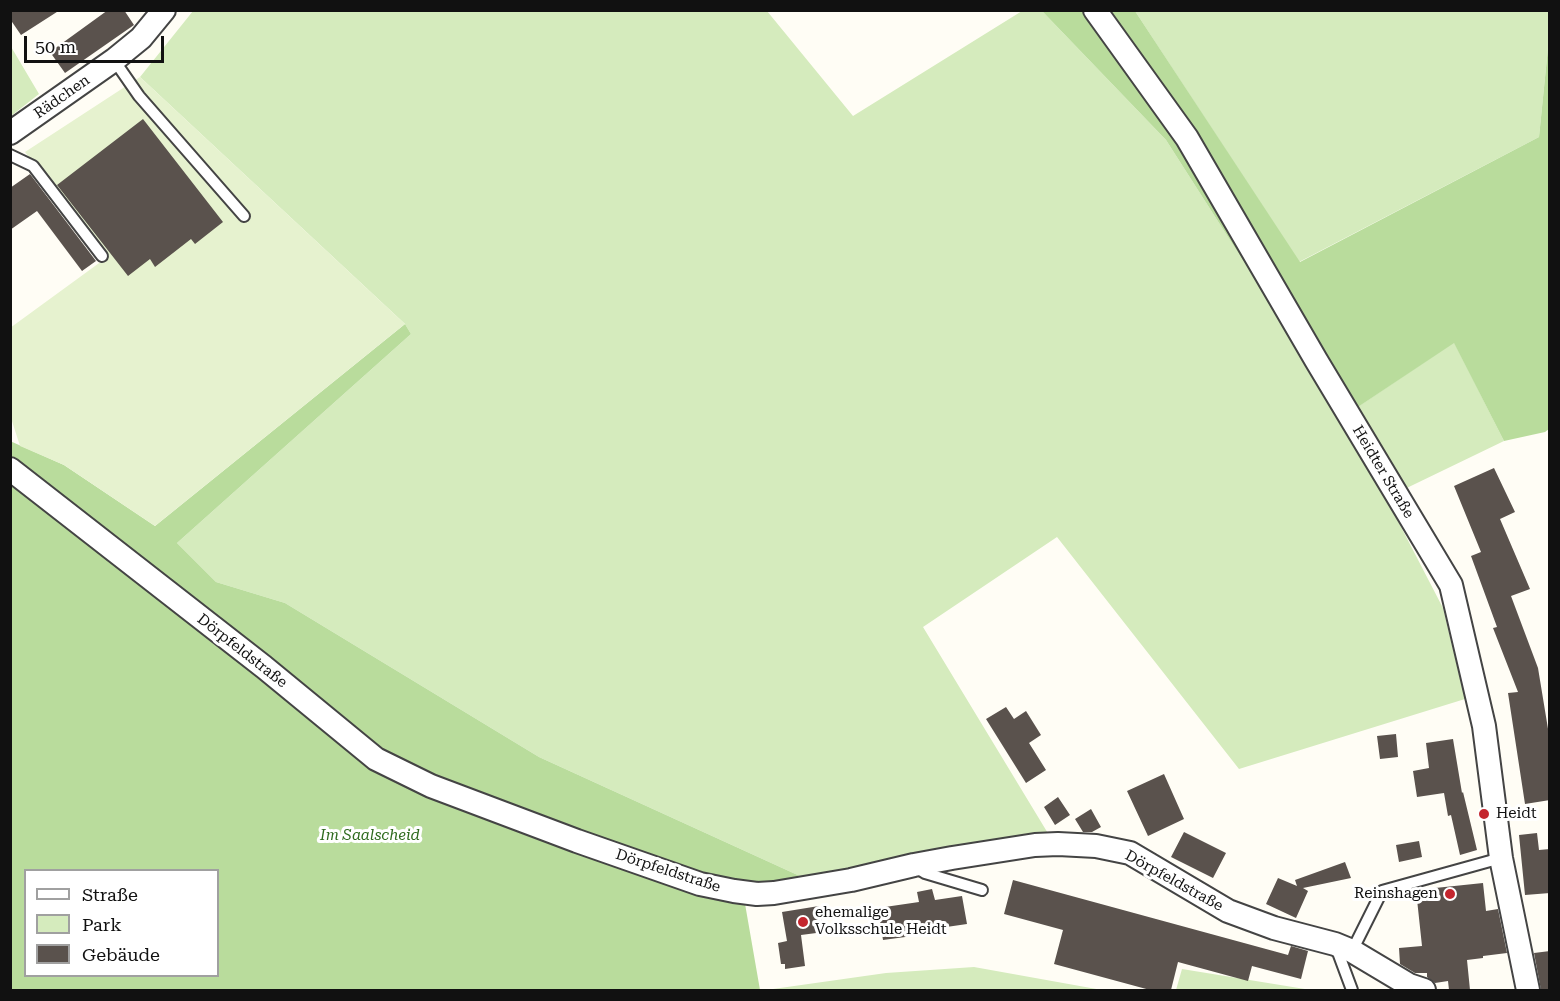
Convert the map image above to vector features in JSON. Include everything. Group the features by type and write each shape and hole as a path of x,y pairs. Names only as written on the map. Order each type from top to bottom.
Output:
{"street":[{"name":"Rädchen","path":"10,133 114,60 141,38 164,10"},
{"name":"Heidter Straße","path":"1095,10 1187,138 1451,585 1484,726 1501,858 1528,990"},
{"name":"Dörpfeldstraße","path":"10,469 264,667 376,759 431,786 577,841 700,884 757,894 851,880 914,866 1035,846 1059,844 1096,846 1130,853 1228,911 1274,928 1343,947 1416,988"}],"lane":[{"path":"114,60 139,96 244,216"},
{"path":"10,155 33,166 102,256"},
{"path":"1352,990 1343,947 1382,891 1501,858"},
{"path":"914,866 925,873 982,890"}],"green space":[{"path":"193,11 767,11 853,116 1022,11 1042,11 1166,140 1343,417 1454,342 1504,441 1386,498 1443,608 1465,699 1239,769 1057,537 923,627 1049,835 802,877 539,757 285,603 216,582 177,543 411,334 405,324 140,77"},
{"path":"1042,11 1135,11 1300,262 1539,137 1549,38 1549,429 1545,432 1504,441 1454,343 1343,417 1166,140"},
{"path":"1135,11 1549,11 1549,38 1539,137 1299,262"},
{"path":"10,45 39,94 11,116 10,116"},
{"path":"140,77 405,324 155,526 64,465 20,446 11,418 10,328 106,258 25,152"},
{"name":"Im Saalscheid","path":"405,324 411,334 177,543 216,582 285,603 539,757 802,877 744,898 760,990 11,990 10,441 64,465 155,526"},
{"path":"974,967 1102,990 766,990 886,973"},
{"path":"1182,969 1311,990 1176,990"}],"building":[{"path":"10,10 60,10 21,35 10,19"},
{"path":"108,10 124,10 134,25 65,73 50,52"},
{"path":"143,119 223,222 195,244 191,239 155,267 150,259 128,276 57,185"},
{"path":"30,174 96,261 82,271 37,211 10,230 10,188"},
{"path":"1494,468 1515,512 1500,519 1530,589 1511,596 1538,668 1550,741 1550,800 1525,804 1508,693 1518,692 1493,628 1497,627 1471,556 1481,552 1454,486"},
{"path":"1006,707 1014,719 1026,711 1041,735 1029,743 1046,770 1026,783 986,719"},
{"path":"1396,734 1398,757 1380,759 1377,736"},
{"path":"1453,739 1462,793 1477,850 1460,855 1451,815 1448,816 1444,793 1417,797 1413,771 1429,768 1426,743"},
{"path":"1164,774 1184,819 1148,836 1127,791"},
{"path":"1058,797 1070,815 1055,825 1044,807"},
{"path":"1091,809 1101,827 1092,832 1083,832 1075,819"},
{"path":"1184,832 1226,853 1213,878 1171,857"},
{"path":"1537,833 1539,850 1550,849 1550,893 1525,895 1519,835"},
{"path":"1419,841 1422,857 1399,862 1396,845"},
{"path":"1345,862 1351,878 1303,888 1308,891 1296,918 1266,904 1278,878 1297,886 1295,880"},
{"path":"1013,880 1288,955 1291,946 1308,951 1301,979 1252,966 1248,981 1178,962 1171,990 1150,990 1054,964 1063,930 1004,914"},
{"path":"1483,883 1486,911 1498,909 1507,953 1467,960 1470,990 1449,990 1448,981 1435,983 1427,977 1427,973 1415,973 1400,964 1399,948 1422,946 1416,890"},
{"path":"932,889 935,900 962,896 967,924 919,931 920,935 883,940 878,908 919,902 917,892"},
{"path":"819,906 824,932 801,935 805,966 785,969 785,964 781,964 778,943 787,941 782,912"},
{"path":"1550,951 1550,990 1541,990 1534,953"}],"place":[{"name":"Heidt","path":"1484,814"},
{"name":"Reinshagen","path":"1450,894"},
{"name":"ehemalige Volksschule Heidt","path":"803,922"}]}
